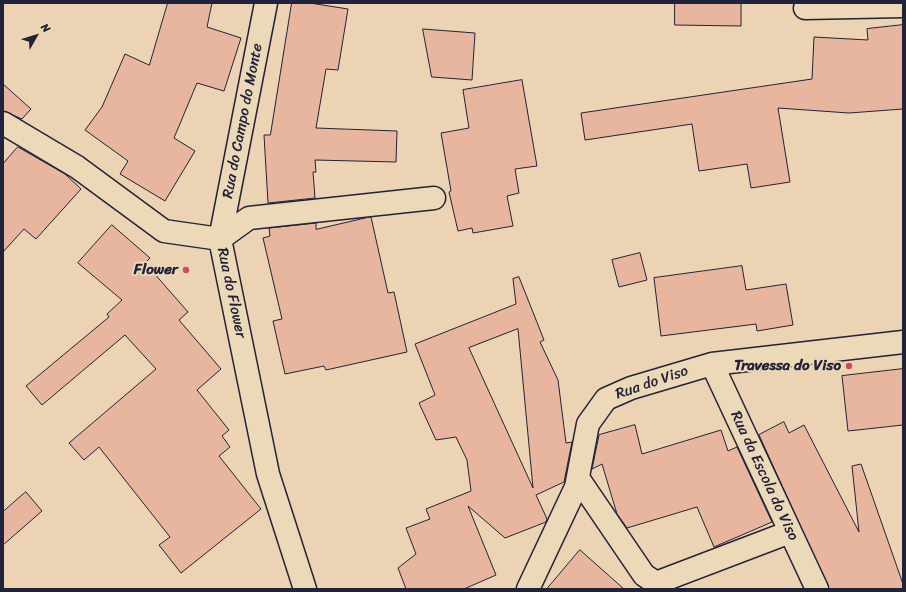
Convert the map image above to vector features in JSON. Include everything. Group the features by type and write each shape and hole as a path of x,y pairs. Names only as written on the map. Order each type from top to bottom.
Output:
{"street":[{"name":"Rua do Campo do Monte","path":"220,240 266,3"},
{"path":"805,8 903,6"},
{"name":"Rua do Flower","path":"3,123 78,167 164,231 220,240 268,474 305,589"},
{"path":"220,240 249,218 434,198"},
{"name":"Rua do Viso","path":"528,589 576,487 588,424 606,399 631,388 712,364 903,342"},
{"name":"Rua da Escola do Viso","path":"712,364 817,589"},
{"path":"578,478 644,575 656,583 790,532"}],"building":[{"path":"168,3 212,3 207,27 241,38 224,91 197,83 174,138 195,151 165,201 120,174 128,161 85,130 102,107 125,54 149,65"},
{"path":"292,3 310,3 348,9 338,70 326,69 316,128 397,131 396,162 315,160 316,172 313,172 315,198 268,203 264,135 270,135"},
{"path":"675,3 741,3 741,26 675,25"},
{"path":"903,25 903,109 849,113 778,108 790,182 751,188 747,164 699,171 692,124 585,140 581,113 812,79 814,37 868,40 867,29"},
{"path":"423,29 475,33 472,80 432,77"},
{"path":"522,80 537,166 515,169 519,193 507,196 513,226 473,233 472,228 458,231 449,192 451,191 441,133 469,128 463,90"},
{"path":"3,84 31,109 22,119 3,111"},
{"path":"18,147 65,174 81,189 36,239 24,229 3,252 3,164"},
{"path":"371,217 388,293 394,292 407,352 326,370 324,366 285,374 273,321 282,319 263,238 270,236 269,228 316,223 316,229"},
{"path":"112,225 150,258 145,263 188,312 179,320 221,369 197,390 229,430 222,436 230,447 219,456 261,509 181,573 159,545 170,537 99,447 84,460 69,443 156,369 125,335 42,405 26,386 109,317 107,314 122,300 78,263"},
{"path":"640,253 647,280 619,287 612,260"},
{"path":"742,266 746,290 786,284 793,325 757,331 756,324 661,336 654,278"},
{"path":"519,277 544,340 540,342 558,380 566,443 572,442 564,482 536,495 547,519 546,522 505,538 468,506 496,575 464,589 406,589 398,568 416,554 406,528 430,519 426,509 471,491 467,460 456,437 436,440 419,403 435,395 415,344 516,304 513,279","holes":["518,329 533,488 469,348"]},
{"path":"903,369 903,425 848,431 842,376"},
{"path":"784,422 789,433 804,425 859,532 852,466 861,464 903,584 903,589 829,589 759,435"},
{"path":"635,425 642,454 721,430 728,451 737,447 772,522 714,547 697,507 627,528 617,514 602,464 592,469 599,435"},
{"path":"26,492 42,511 3,545 3,512"},
{"path":"580,550 624,589 547,589"}],"place":[{"name":"Flower","path":"186,270"},
{"name":"Travessa do Viso","path":"849,366"}]}
